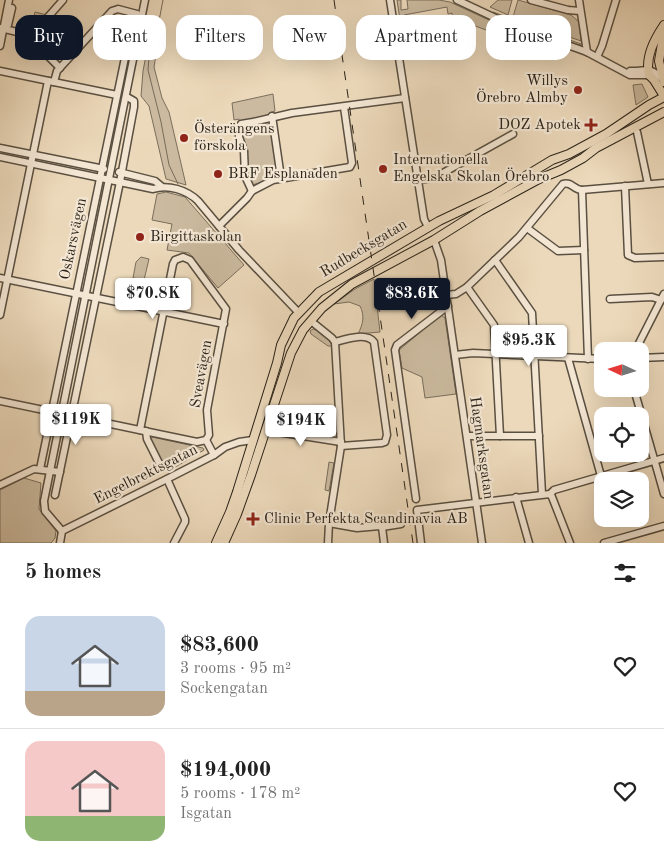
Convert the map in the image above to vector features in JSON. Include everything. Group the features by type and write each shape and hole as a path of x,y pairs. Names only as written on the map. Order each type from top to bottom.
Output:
{"main road":[{"path":"664,25 652,46 650,72 664,97"},
{"path":"663,80 659,61 664,32"},
{"path":"650,72 659,61"},
{"name":"Rudbecksgatan","path":"216,543 230,512 281,345 298,312 319,292 428,227 467,207 494,196 552,160 569,154 606,134 664,97"},
{"name":"Rudbecksgatan","path":"224,543 237,514 291,353 302,333 327,302 352,284 434,240 480,211 539,179 561,170 596,148 664,112"},
{"path":"428,227 434,240"},
{"path":"298,312 311,321"}],"street":[{"path":"0,46 2,29 8,25 13,1 10,0"},
{"path":"50,15 63,0"},
{"name":"Oskarsvägen","path":"143,15 145,0"},
{"path":"390,0 424,220 428,227"},
{"path":"457,0 504,22 587,52 626,72 650,72 663,80"},
{"path":"531,0 568,10 580,11"},
{"path":"579,0 587,52"},
{"path":"596,57 602,46 616,0"},
{"path":"0,315 4,279 51,81 60,68 112,11 118,9 138,15"},
{"name":"Oskarsvägen","path":"40,469 134,14"},
{"path":"2,29 34,36 41,49 60,68"},
{"name":"Oskarsvägen","path":"62,531 48,515 44,507 44,500 134,60"},
{"path":"0,71 118,95"},
{"name":"Oskarsvägen","path":"55,495 134,108 134,101 127,97"},
{"path":"252,191 246,176 244,151 238,131 240,124 272,116 405,98"},
{"path":"219,226 252,191 273,180 348,168 352,165 344,107"},
{"path":"272,116 281,178"},
{"path":"637,132 648,184"},
{"path":"418,180 434,178 513,134"},
{"path":"0,148 122,172 155,181 161,186 191,195 298,312"},
{"path":"0,157 153,189 161,186"},
{"path":"446,295 456,294 467,287 527,228 563,184 569,183 578,190 582,190 664,183"},
{"path":"624,186 628,255 635,258 664,257"},
{"path":"582,190 588,359"},
{"path":"527,228 558,251 584,250"},
{"name":"Hagmarksgatan","path":"434,240 441,258 482,543"},
{"name":"Sveavägen","path":"164,312 173,264 178,258 183,257 190,260 225,306 226,314 207,410 209,435 206,440"},
{"path":"495,260 532,313 542,494"},
{"path":"4,279 224,324"},
{"path":"467,287 494,325 500,436"},
{"path":"610,298 662,297 640,342"},
{"path":"416,499 395,350 397,345 448,306"},
{"path":"160,465 143,430 164,312"},
{"path":"311,321 335,342 341,444 329,523 328,543"},
{"path":"265,430 341,444 382,443 387,438 374,342 371,338 364,336 335,342"},
{"path":"455,355 473,353 594,359"},
{"path":"568,358 600,472"},
{"path":"649,358 664,358"},
{"path":"636,398 664,494"},
{"path":"0,401 197,442 206,440 214,455"},
{"path":"467,436 539,436"},
{"name":"Engelbrektsgatan","path":"62,531 168,480 231,444 253,440"},
{"path":"615,472 664,458"},
{"path":"0,485 34,469 60,472"},
{"path":"422,543 417,510 550,494 554,490 594,478"},
{"path":"168,480 185,519 174,543"},
{"path":"550,494 570,543"},
{"path":"516,497 529,543"},
{"path":"329,523 351,527 380,526 382,528 401,524"},
{"path":"604,543 664,526"},
{"path":"382,528 384,543"},
{"path":"60,543 62,531"}],"shaded area":[{"path":"397,0 401,0 401,10 408,9 407,0 439,0 450,2 486,19 486,30 476,26 476,15 448,14 447,7 399,15"},
{"path":"498,0 512,0 508,15 490,7"},
{"path":"518,0 571,15 514,15"},
{"path":"35,12 47,15 34,15"},
{"path":"571,15 579,22 581,41 571,37"},
{"path":"571,40 581,44 577,46 571,44"},
{"path":"145,60 155,60 154,67 162,98 169,112 186,185 166,179 149,106 141,96"},
{"path":"642,84 648,97 636,105 633,85"},
{"path":"273,94 275,111 270,113 278,173 266,181 252,185 250,184 239,119 234,120 232,103"},
{"path":"166,192 185,197 244,265 218,288 189,253 167,250 172,224 152,220 157,194"},
{"path":"141,257 149,259 144,280 133,278 136,262"},
{"path":"374,279 380,332 358,334 363,320 360,306 349,302 334,304 355,289"},
{"path":"441,315 445,318 456,394 425,398 422,377 402,368 399,350"},
{"path":"313,329 324,336 333,346 328,346 311,334 310,331"},
{"path":"152,437 203,448 204,450 167,472 151,441"},
{"path":"329,462 334,463 329,491 325,490"},
{"path":"24,478 41,483 39,509 56,531 55,538 51,543 0,543 0,490"}],"waterway":[{"path":"160,15 163,0"},
{"path":"149,60 148,70 169,165 178,184"}],"railway":[{"path":"334,0 413,543"}],"place":[{"name":"Willys Örebro Almby","path":"578,90"},
{"name":"DOZ Apotek","path":"591,125"},
{"name":"Österängens förskola","path":"184,138"},
{"name":"Internationella Engelska Skolan Örebro","path":"383,169"},
{"name":"BRF Esplanaden","path":"218,174"},
{"name":"Birgittaskolan","path":"140,237"},
{"name":"Clinic Perfekta Scandinavia AB","path":"253,519"}]}
